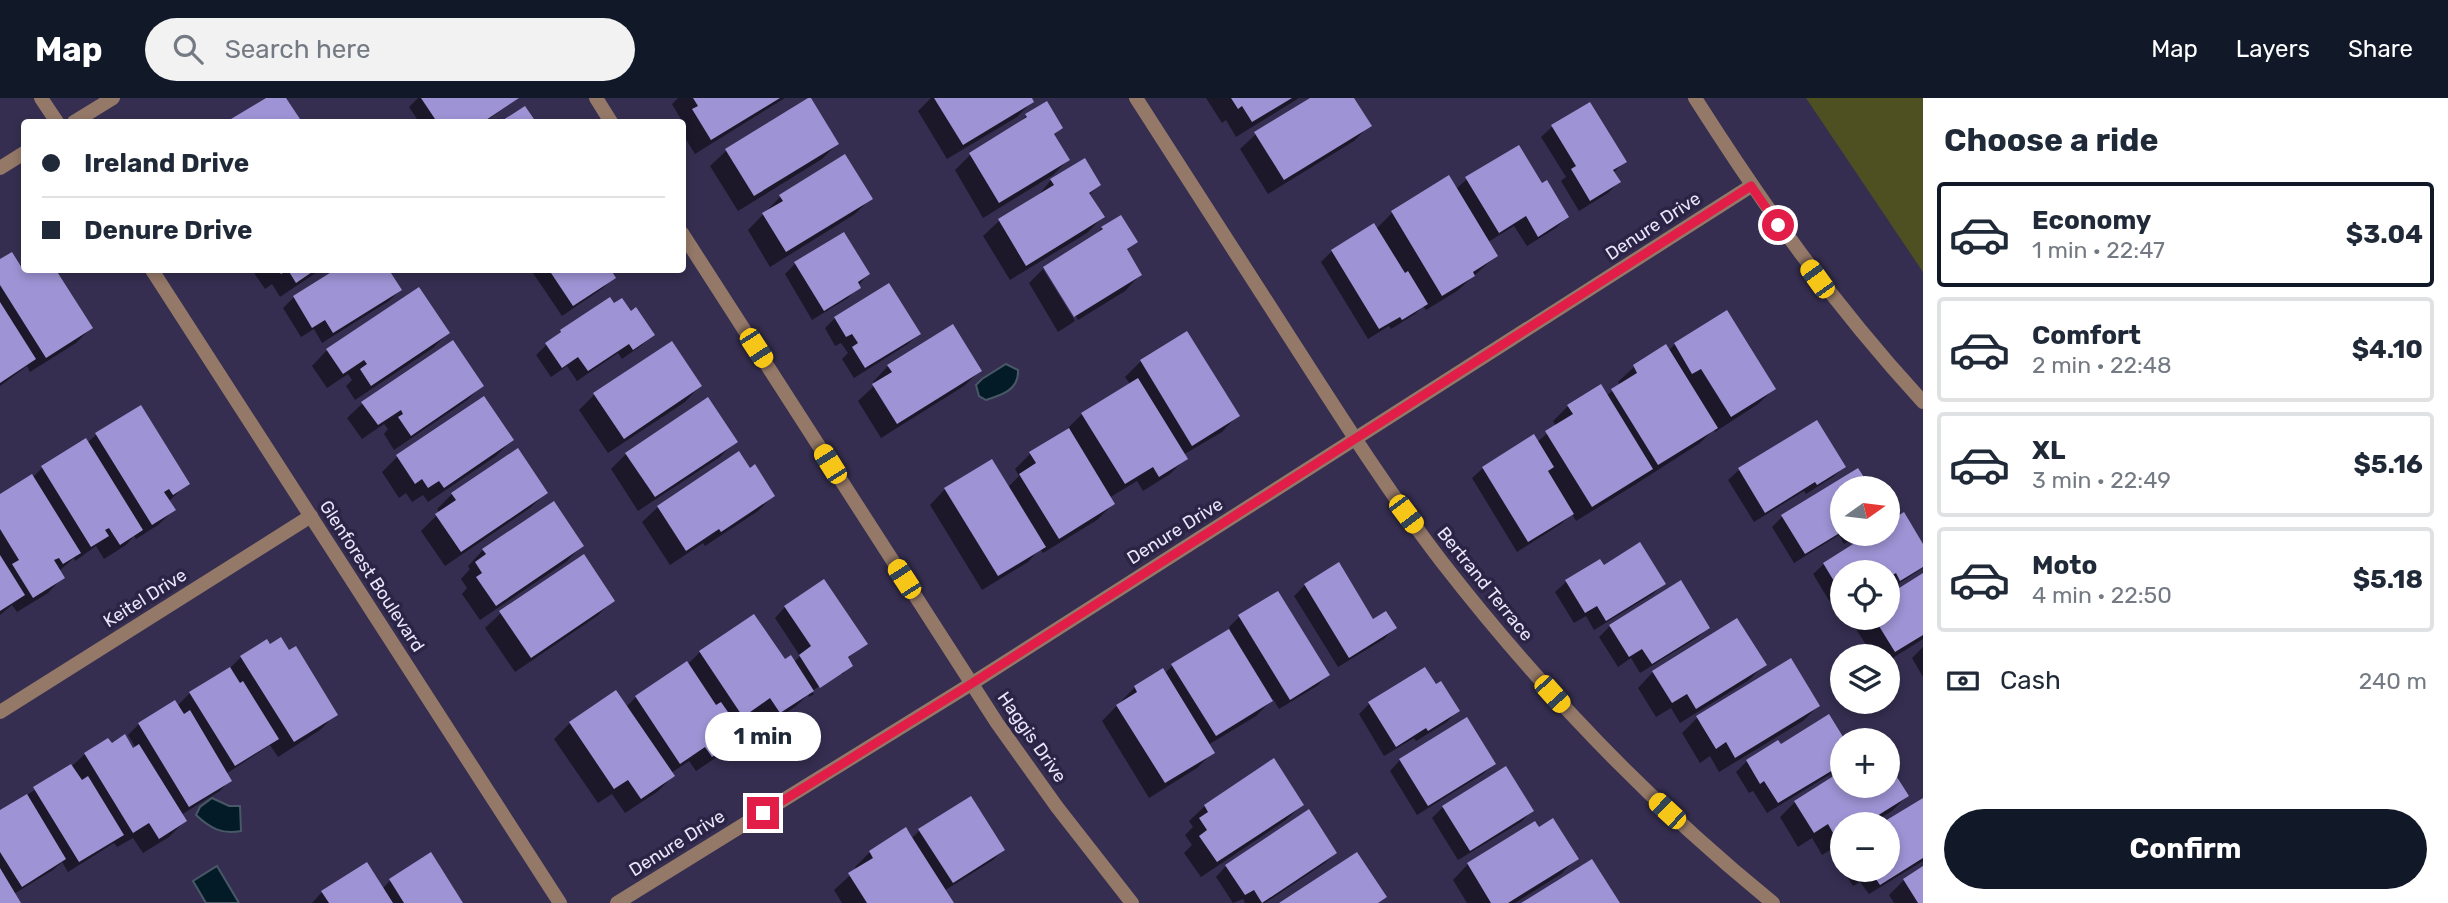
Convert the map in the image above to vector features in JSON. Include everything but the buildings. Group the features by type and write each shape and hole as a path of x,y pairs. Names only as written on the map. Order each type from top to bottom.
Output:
{"street":[{"path":"41,98 55,119"},
{"path":"79,119 113,98"},
{"path":"596,98 609,119"},
{"name":"Bertrand Terrace","path":"1136,98 1355,439 1441,561 1542,682 1652,797 1773,903"},
{"path":"1695,98 1751,186 1843,311 1923,402"},
{"path":"0,168 21,155"},
{"name":"Denure Drive","path":"617,903 971,684 1751,186"},
{"name":"Haggis Drive","path":"686,239 971,684 1057,807 1132,903"},
{"name":"Glenforest Boulevard","path":"154,273 560,903"},
{"name":"Keitel Drive","path":"0,712 311,516"}],"green space":[{"path":"1806,98 1923,98 1923,272"}],"water":[{"path":"1006,364 1018,370 1013,387 986,400 979,396 976,385"},
{"path":"212,798 229,806 240,806 241,831 217,829 196,815 200,807"},
{"path":"217,866 239,903 206,903 193,881"}],"route":[{"path":"763,813 971,684 1751,186 1778,225"}]}
